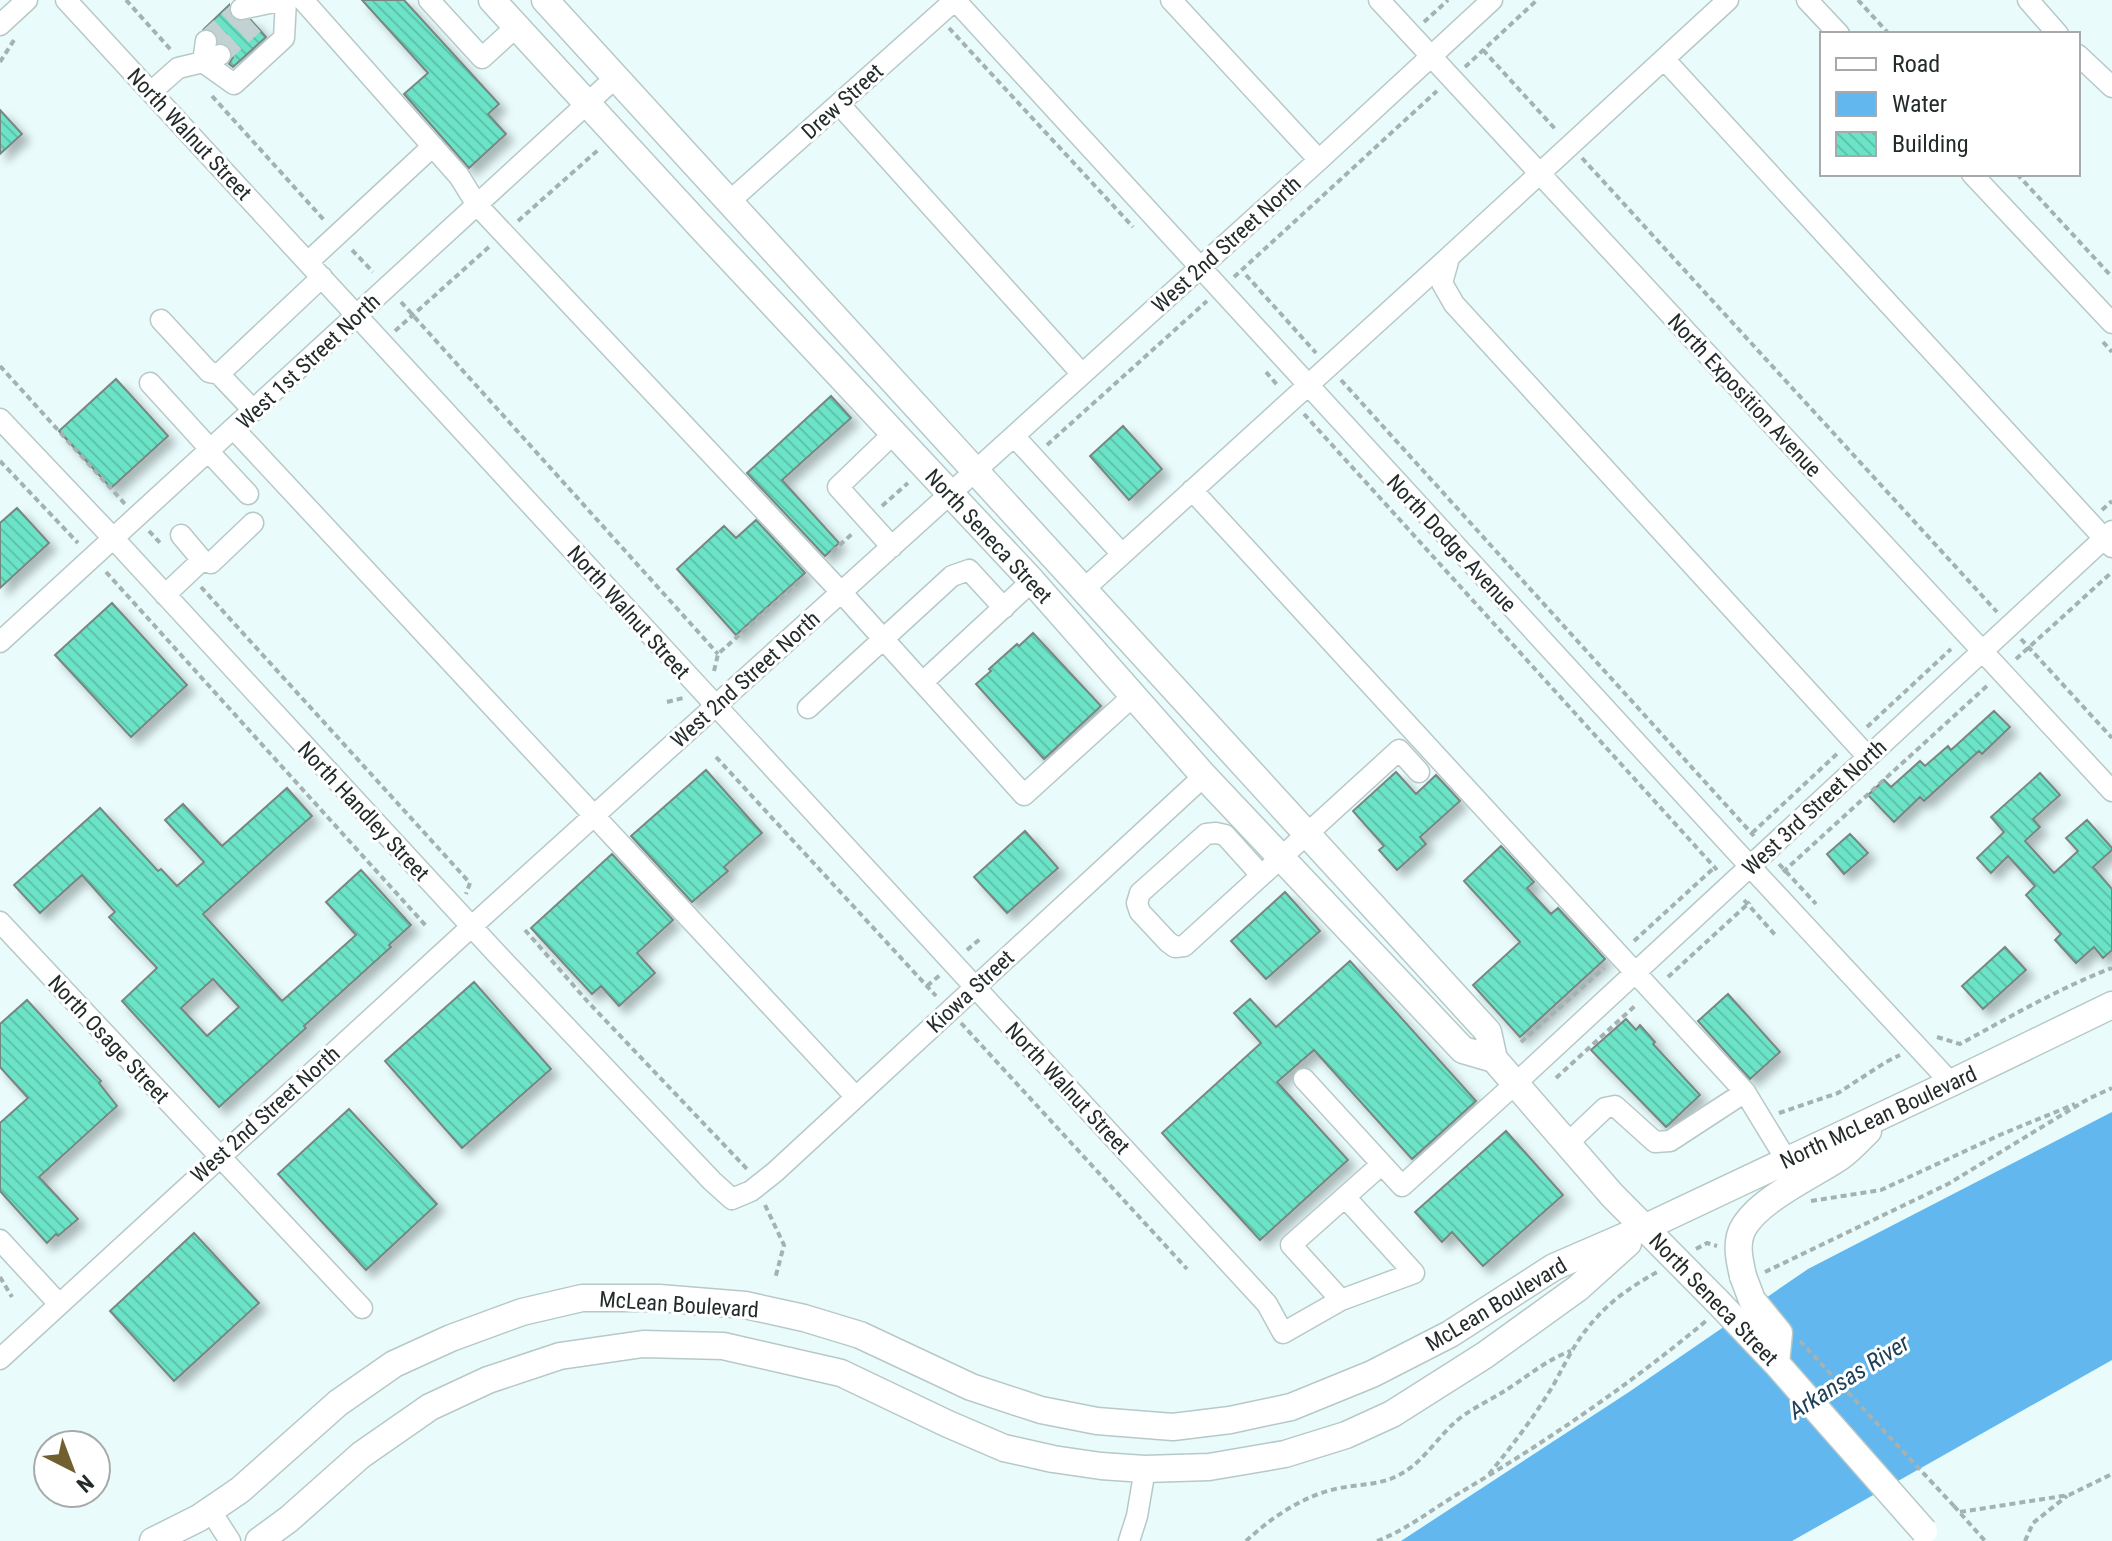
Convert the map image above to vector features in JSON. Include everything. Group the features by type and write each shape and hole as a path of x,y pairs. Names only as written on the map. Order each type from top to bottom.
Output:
{"main road":[{"name":"North Seneca Street","path":"492,0 1032,581 1204,776 1463,1050 1494,1059"},
{"name":"North Seneca Street","path":"545,0 1488,1032 1494,1059 1515,1084 1644,1228 1776,1363 1928,1536"},
{"name":"North McLean Boulevard","path":"1644,1228 2112,1005"},
{"path":"1776,1363 1779,1333 1752,1300 1741,1264 1741,1234 1765,1203 1843,1155 1885,1115"},
{"name":"McLean Boulevard","path":"259,1541 289,1519 361,1455 430,1407 488,1380 560,1356 643,1344 723,1346 828,1369 1004,1448 1053,1459 1145,1469 1209,1467 1285,1454 1346,1435 1392,1414 1485,1355 1578,1288 1644,1228"},
{"name":"McLean Boulevard","path":"153,1541 240,1490 338,1403 394,1364 451,1338 522,1312 582,1298 659,1298 745,1305 860,1335 971,1387 1041,1410 1097,1421 1173,1427 1230,1420 1291,1407 1372,1374 1450,1334 1554,1267 1644,1228"}],"street":[{"path":"0,25 27,0"},
{"name":"North Walnut Street","path":"66,0 1267,1304 1283,1333 1341,1300"},
{"path":"151,92 178,68 204,56 234,84 284,38 285,0 247,16"},
{"path":"303,0 459,176 477,205 817,566 1024,795 1133,696"},
{"path":"429,0 482,58 516,27"},
{"name":"Drew Street","path":"730,201 955,0"},
{"name":"North Dodge Avenue","path":"955,0 1951,1083"},
{"path":"1171,0 1319,160"},
{"name":"North Exposition Avenue","path":"1379,0 2112,791"},
{"name":"West 2nd Street North","path":"0,1359 219,1156 1492,0"},
{"path":"1084,589 1728,0"},
{"path":"1807,0 1837,32"},
{"path":"2028,0 2056,32"},
{"path":"2080,57 2112,87"},
{"path":"1664,59 2089,522 2110,539"},
{"name":"West 1st Street North","path":"0,642 615,78"},
{"path":"839,104 1082,374"},
{"path":"219,374 315,270 338,234 433,146"},
{"path":"1974,176 2112,323"},
{"path":"1449,257 1442,283 1454,304 1868,757"},
{"path":"161,320 209,372 219,374 254,411"},
{"path":"150,383 248,494"},
{"name":"North Handley Street","path":"0,419 471,927 732,1199"},
{"path":"234,429 855,1096"},
{"path":"892,547 838,487 894,433"},
{"path":"1014,436 1122,554"},
{"path":"1192,490 1745,1092 1787,1161"},
{"path":"165,595 195,567 211,563 253,523"},
{"path":"181,535 195,567"},
{"name":"West 3rd Street North","path":"1382,1164 1402,1186 2009,626 2110,539"},
{"path":"808,708 952,576 969,570 1004,608"},
{"path":"923,682 1032,581"},
{"path":"1261,875 1225,835 1206,834 1140,893 1137,903 1140,912 1168,942 1175,947 1184,946 1399,750 1419,772"},
{"name":"Kiowa Street","path":"732,1199 756,1187 775,1172 1204,776"},
{"name":"North Osage Street","path":"0,922 362,1308"},
{"path":"1304,1079 1382,1164 1291,1245 1341,1300 1414,1273 1345,1197"},
{"path":"1568,1143 1605,1108 1615,1106 1655,1142 1670,1141 1745,1092"},
{"path":"0,1240 59,1304"},
{"path":"1129,1541 1145,1469"},
{"path":"210,1510 230,1541"}],"path":[{"path":"126,0 204,56 338,234 718,654"},
{"path":"1229,281 1537,0"},
{"path":"1858,0 1887,32"},
{"path":"937,16 1135,229"},
{"path":"1483,50 2112,738"},
{"path":"383,342 605,143"},
{"path":"2019,176 2112,277"},
{"path":"1246,275 1823,912"},
{"path":"1033,457 1209,299"},
{"path":"1260,365 1777,937"},
{"path":"0,366 137,517 195,567 470,883 465,896"},
{"path":"0,461 93,558 427,927"},
{"path":"714,671 718,654 908,484"},
{"path":"2089,522 2112,501"},
{"path":"1556,1078 2112,572"},
{"path":"1521,1042 1994,609"},
{"path":"667,702 683,698"},
{"path":"525,930 588,1002 747,1169 784,1245 775,1279"},
{"path":"1803,1200 1816,1201 1881,1190 2002,1134 2088,1099"},
{"path":"1486,1477 1510,1448 1581,1336 1610,1304 1638,1283 1707,1243 1741,1264"},
{"path":"0,1277 12,1297"},
{"path":"1793,1333 1985,1541"},
{"path":"1246,1541 1269,1520 1291,1507 1338,1488 1372,1485 1401,1474 1414,1465 1454,1422 1556,1356 1571,1351"},
{"path":"2025,1541 2033,1523 2069,1495 2112,1474"},
{"path":"1960,1512 2069,1495"}],"water":[{"name":"Arkansas River","path":"2112,1112 2112,1360 1792,1541 1401,1541 1629,1392 1808,1269"}],"building":[{"path":"362,0 404,0 499,104 488,114 506,134 469,168 404,94 428,73"},
{"path":"229,5 232,18 238,22 251,20 266,37 233,67 229,64 233,57 232,49 219,42 213,30 204,29"},
{"path":"0,110 22,134 0,154"},
{"path":"116,379 168,436 111,488 59,431"},
{"path":"831,396 851,418 782,480 839,543 825,556 747,473"},
{"path":"1123,426 1162,469 1129,500 1090,456"},
{"path":"17,508 49,543 0,588 0,523"},
{"path":"756,520 805,573 736,635 677,569 724,526 736,538"},
{"path":"112,603 187,685 131,737 55,655"},
{"path":"1033,633 1101,706 1044,759 976,684 991,671 989,669"},
{"path":"1994,711 2010,727 1982,754 1979,751 1924,801 1920,797 1894,822 1868,795 1884,780 1891,787 1920,761 1925,766 1948,746 1951,750"},
{"path":"706,770 762,833 724,867 728,871 692,902 631,836"},
{"path":"1396,772 1416,794 1436,775 1460,801 1420,837 1426,844 1397,870 1379,850 1384,846 1353,811"},
{"path":"2040,773 2060,795 2033,819 2040,827 2025,841 2054,873 2078,851 2066,838 2087,820 2112,848 2093,867 2112,889 2112,950 2103,958 2094,947 2076,963 2055,940 2061,934 2026,895 2035,886 2008,856 1991,873 1977,858 2004,832 1991,817"},
{"path":"287,788 312,816 203,914 282,1001 356,935 326,902 361,870 411,925 304,1026 306,1028 219,1107 122,1001 157,968 109,917 115,912 82,875 40,913 14,885 100,808 158,871 161,869 177,886 204,862 165,820 183,804 222,846","holes":["213,979 239,1007 207,1036 181,1008"]},
{"path":"1025,831 1058,868 1007,913 974,877"},
{"path":"1850,834 1868,853 1844,874 1827,854"},
{"path":"1501,846 1534,882 1527,888 1551,914 1558,908 1605,959 1520,1037 1473,985 1520,942 1464,881"},
{"path":"612,854 673,920 637,953 655,973 619,1006 601,986 592,994 531,928"},
{"path":"1285,892 1320,931 1266,979 1231,941"},
{"path":"2005,947 2026,970 1983,1009 1962,986"},
{"path":"1350,961 1476,1101 1412,1159 1314,1050 1277,1082 1348,1160 1260,1240 1162,1133 1261,1043 1234,1013 1250,999 1276,1027"},
{"path":"474,982 551,1069 462,1148 385,1061"},
{"path":"1728,994 1780,1052 1750,1079 1698,1021"},
{"path":"27,1000 101,1081 99,1083 117,1106 39,1177 78,1219 47,1243 0,1191 0,1123 28,1098 0,1067 0,1024"},
{"path":"1626,1019 1636,1030 1640,1025 1655,1042 1653,1044 1700,1095 1666,1127 1591,1050"},
{"path":"349,1109 437,1204 366,1270 278,1174"},
{"path":"1506,1131 1563,1195 1483,1266 1452,1232 1442,1242 1415,1212"},
{"path":"194,1233 259,1303 174,1381 110,1311"}],"tunnel":[{"path":"206,41 241,9"},
{"path":"220,55 254,24"}]}
